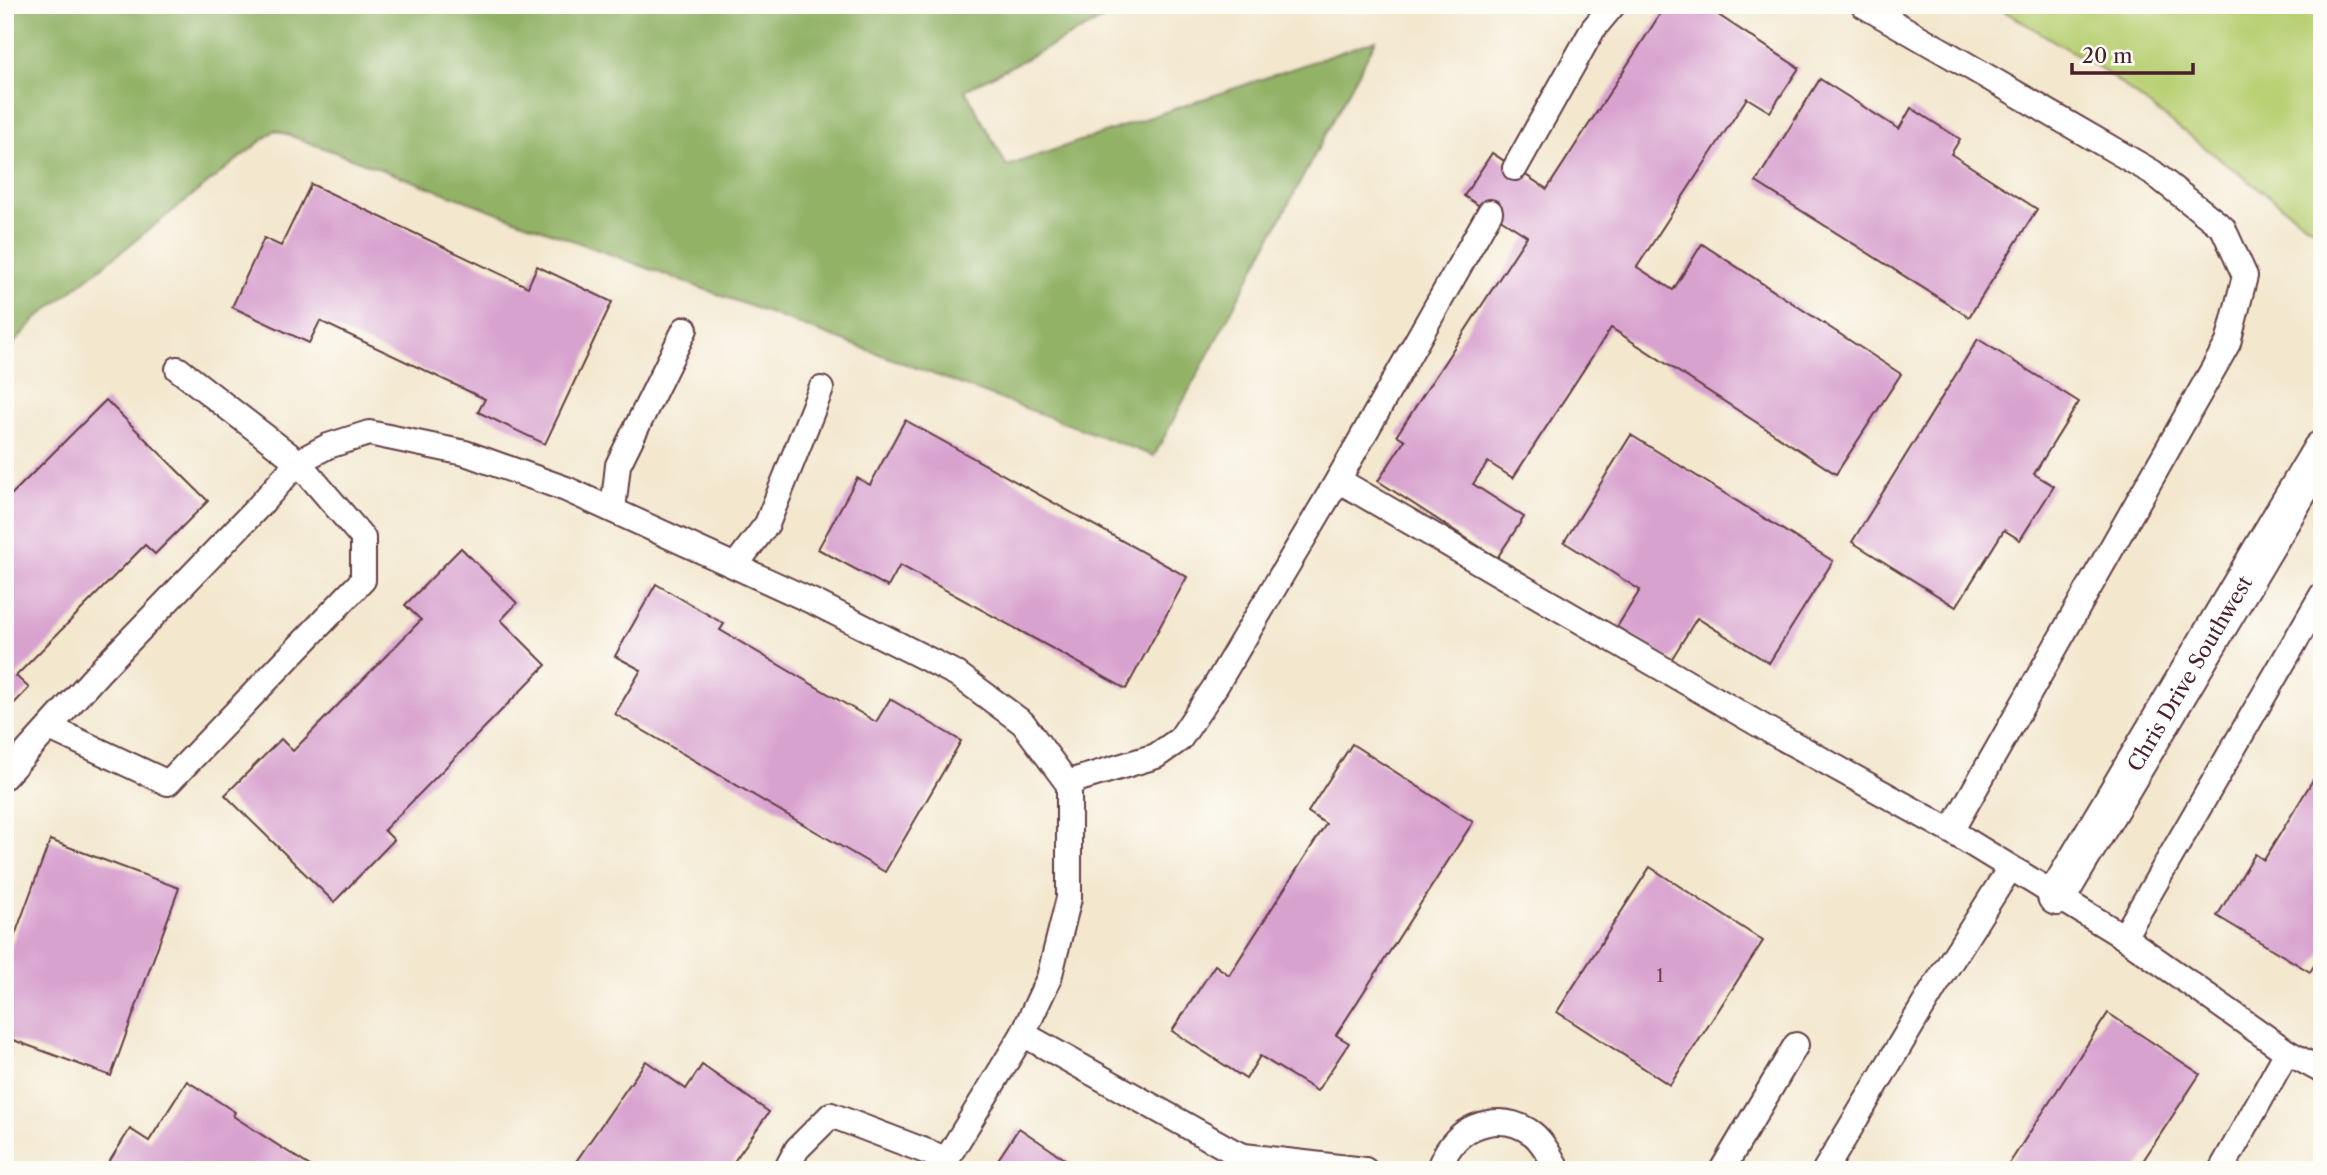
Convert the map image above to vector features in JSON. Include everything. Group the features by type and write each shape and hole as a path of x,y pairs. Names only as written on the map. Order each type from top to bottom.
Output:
{"street":[{"name":"Chris Drive Southwest","path":"2057,896 2322,450"}],"lane":[{"path":"1515,168 1593,29 1613,5"},
{"path":"1863,5 2152,172 2224,228 2245,276 2228,343 1951,831"},
{"path":"1069,785 1079,779 1156,756 1180,739 1216,687 1338,480 1490,212"},
{"path":"613,510 618,465 685,329"},
{"path":"50,728 169,783 363,580 363,538 299,461 178,369"},
{"path":"735,566 766,524 821,390"},
{"path":"5,776 99,672 299,461 328,446 369,433 465,453 566,489 818,604 957,674 1023,723 1069,785 1069,898 1049,978 1023,1034 943,1164 831,1115 797,1149 786,1170"},
{"path":"1338,480 1772,733 1951,831 2124,937 2287,1052 2322,1071"},
{"path":"2124,937 2322,595"},
{"path":"1825,1170 1934,988 2010,868"},
{"path":"1023,1034 1244,1156 1366,1170"},
{"path":"1722,1170 1796,1045"},
{"path":"2221,1170 2287,1052"},
{"path":"1438,1170 1448,1149 1465,1132 1481,1124 1505,1121 1534,1135 1558,1170"}],"green space":[{"path":"5,5 1130,5 965,90 1007,166 1376,40 1154,456 275,130 36,319 5,353"},
{"path":"1994,5 2322,5 2322,236 2101,69"}],"building":[{"path":"1666,5 1703,5 1799,68 1770,112 1747,98 1637,267 1673,290 1702,244 1901,374 1836,474 1611,328 1513,478 1488,462 1473,484 1524,517 1497,558 1378,481 1405,440 1397,435 1527,236 1464,196 1492,153 1547,189"},
{"path":"1820,79 1899,129 1911,108 1960,139 1951,154 2037,209 1969,317 1756,182"},
{"path":"311,184 528,287 537,266 612,302 545,444 478,412 485,399 320,321 309,343 232,307 264,238 281,246"},
{"path":"1978,339 2079,402 2034,474 2054,486 2020,540 2004,530 1956,607 1852,542"},
{"path":"106,400 208,501 155,554 145,545 16,676 29,688 5,713 5,501"},
{"path":"905,420 1187,577 1126,689 900,565 888,587 818,549 857,478 870,485"},
{"path":"1631,435 1833,561 1769,663 1697,618 1671,660 1617,627 1640,590 1564,542"},
{"path":"461,548 517,603 501,620 546,665 384,830 394,840 334,902 225,795 281,739 293,751 421,620 405,605"},
{"path":"656,584 724,624 720,630 876,722 890,699 961,741 885,872 615,714 641,670 615,656"},
{"path":"1352,744 1473,822 1336,1035 1349,1043 1317,1091 1260,1056 1246,1079 1172,1031 1215,965 1229,975 1326,824 1308,812"},
{"path":"2322,765 2322,953 2310,972 2217,916 2255,854 2264,860"},
{"path":"50,840 179,888 111,1076 5,1037 5,962"},
{"path":"1650,867 1763,941 1670,1085 1557,1012"},
{"path":"2108,1013 2200,1074 2137,1170 2005,1170"},
{"path":"646,1061 686,1089 702,1065 769,1112 728,1170 570,1170"},
{"path":"187,1081 235,1112 233,1116 316,1170 104,1170 130,1129 149,1141"},
{"path":"1019,1128 1081,1170 991,1170"}]}
